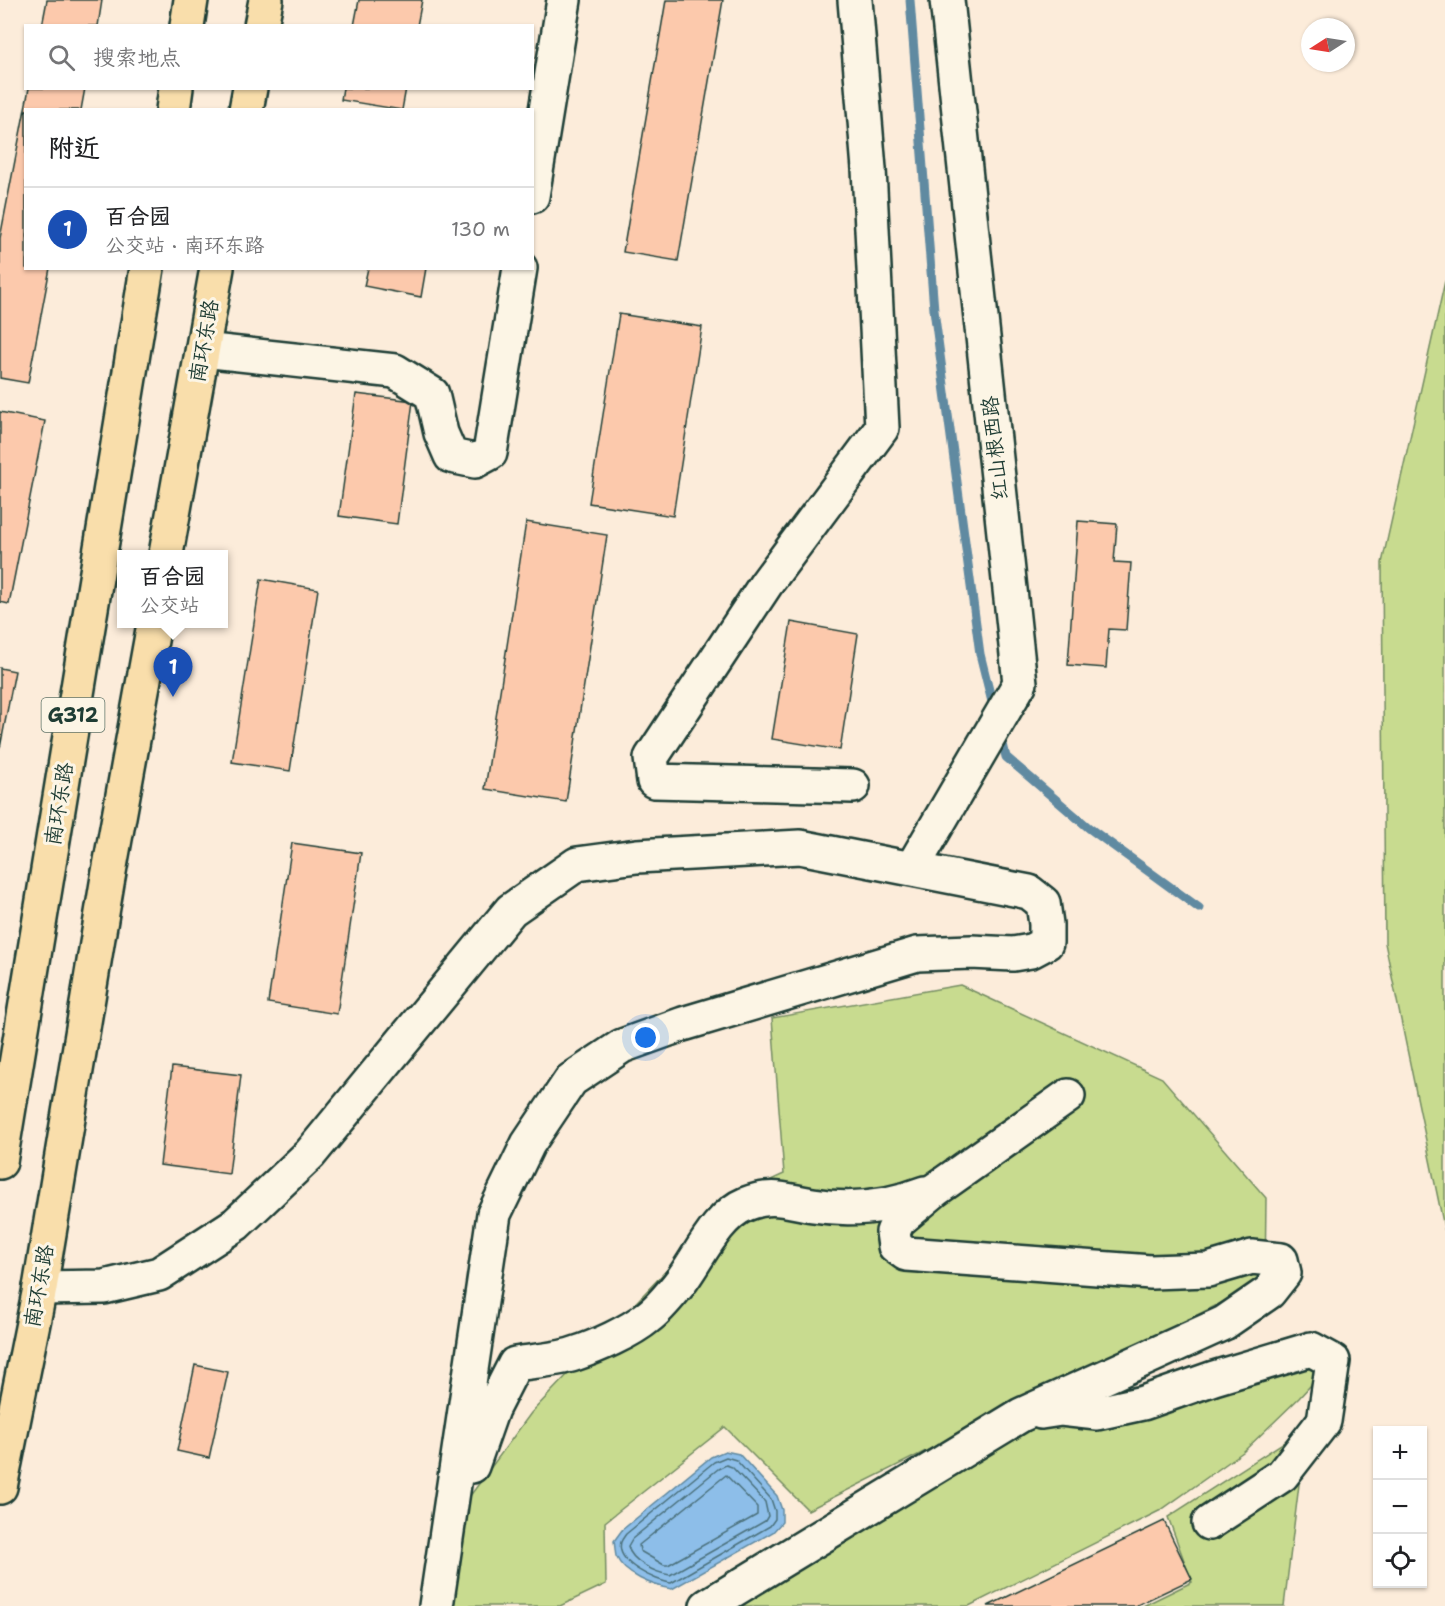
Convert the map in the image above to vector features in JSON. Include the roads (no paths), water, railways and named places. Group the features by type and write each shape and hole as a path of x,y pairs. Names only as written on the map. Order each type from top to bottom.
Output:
{"highway":[{"path":"187,24 191,0"},
{"path":"261,24 266,0"},
{"path":"173,108 176,90"},
{"path":"246,108 250,90"},
{"name":"南环东路","path":"0,1162 147,270"},
{"name":"南环东路","path":"167,550 217,270"},
{"name":"南环东路","path":"0,1488 40,1288 107,883 153,628"}],"street":[{"path":"534,184 564,0"},
{"path":"853,786 654,781 651,758 766,584 882,428 869,169 855,0"},
{"name":"红山根西路","path":"912,868 1020,683 947,0"},
{"path":"203,350 395,371 432,394 441,433 452,456 476,461 490,453 520,270"},
{"path":"40,1288 104,1287 159,1274 236,1224 310,1154 511,910 577,864 637,856 800,847 1029,892 1043,903 1046,943 1031,951 1013,954 971,952 917,954 683,1024 622,1046 571,1080 528,1144 494,1214 436,1606"},
{"path":"707,1606 1021,1415 1224,1323 1269,1292 1284,1273 1281,1260 1252,1257 1208,1270 1151,1272 906,1254 896,1246 892,1232 898,1221 935,1190 1068,1096"},
{"path":"452,1502 471,1469 492,1408 515,1364 572,1354 605,1342 648,1317 679,1283 699,1252 730,1213 746,1204 779,1197 813,1205 862,1208 908,1200 935,1190"},
{"path":"1021,1415 1062,1408 1097,1413 1143,1403 1214,1378 1311,1349 1334,1361 1324,1421 1282,1474 1209,1522"}],"water":[{"path":"725,1451 739,1454 777,1496 782,1510 782,1522 773,1532 672,1589 648,1582 625,1569 616,1556 614,1541 622,1530 711,1457"}],"waterway":[{"path":"910,0 934,310 980,654 994,710"},
{"path":"1001,735 1006,757 1089,828 1199,908"}],"place":[{"name":"百合园","path":"173,697"}]}
